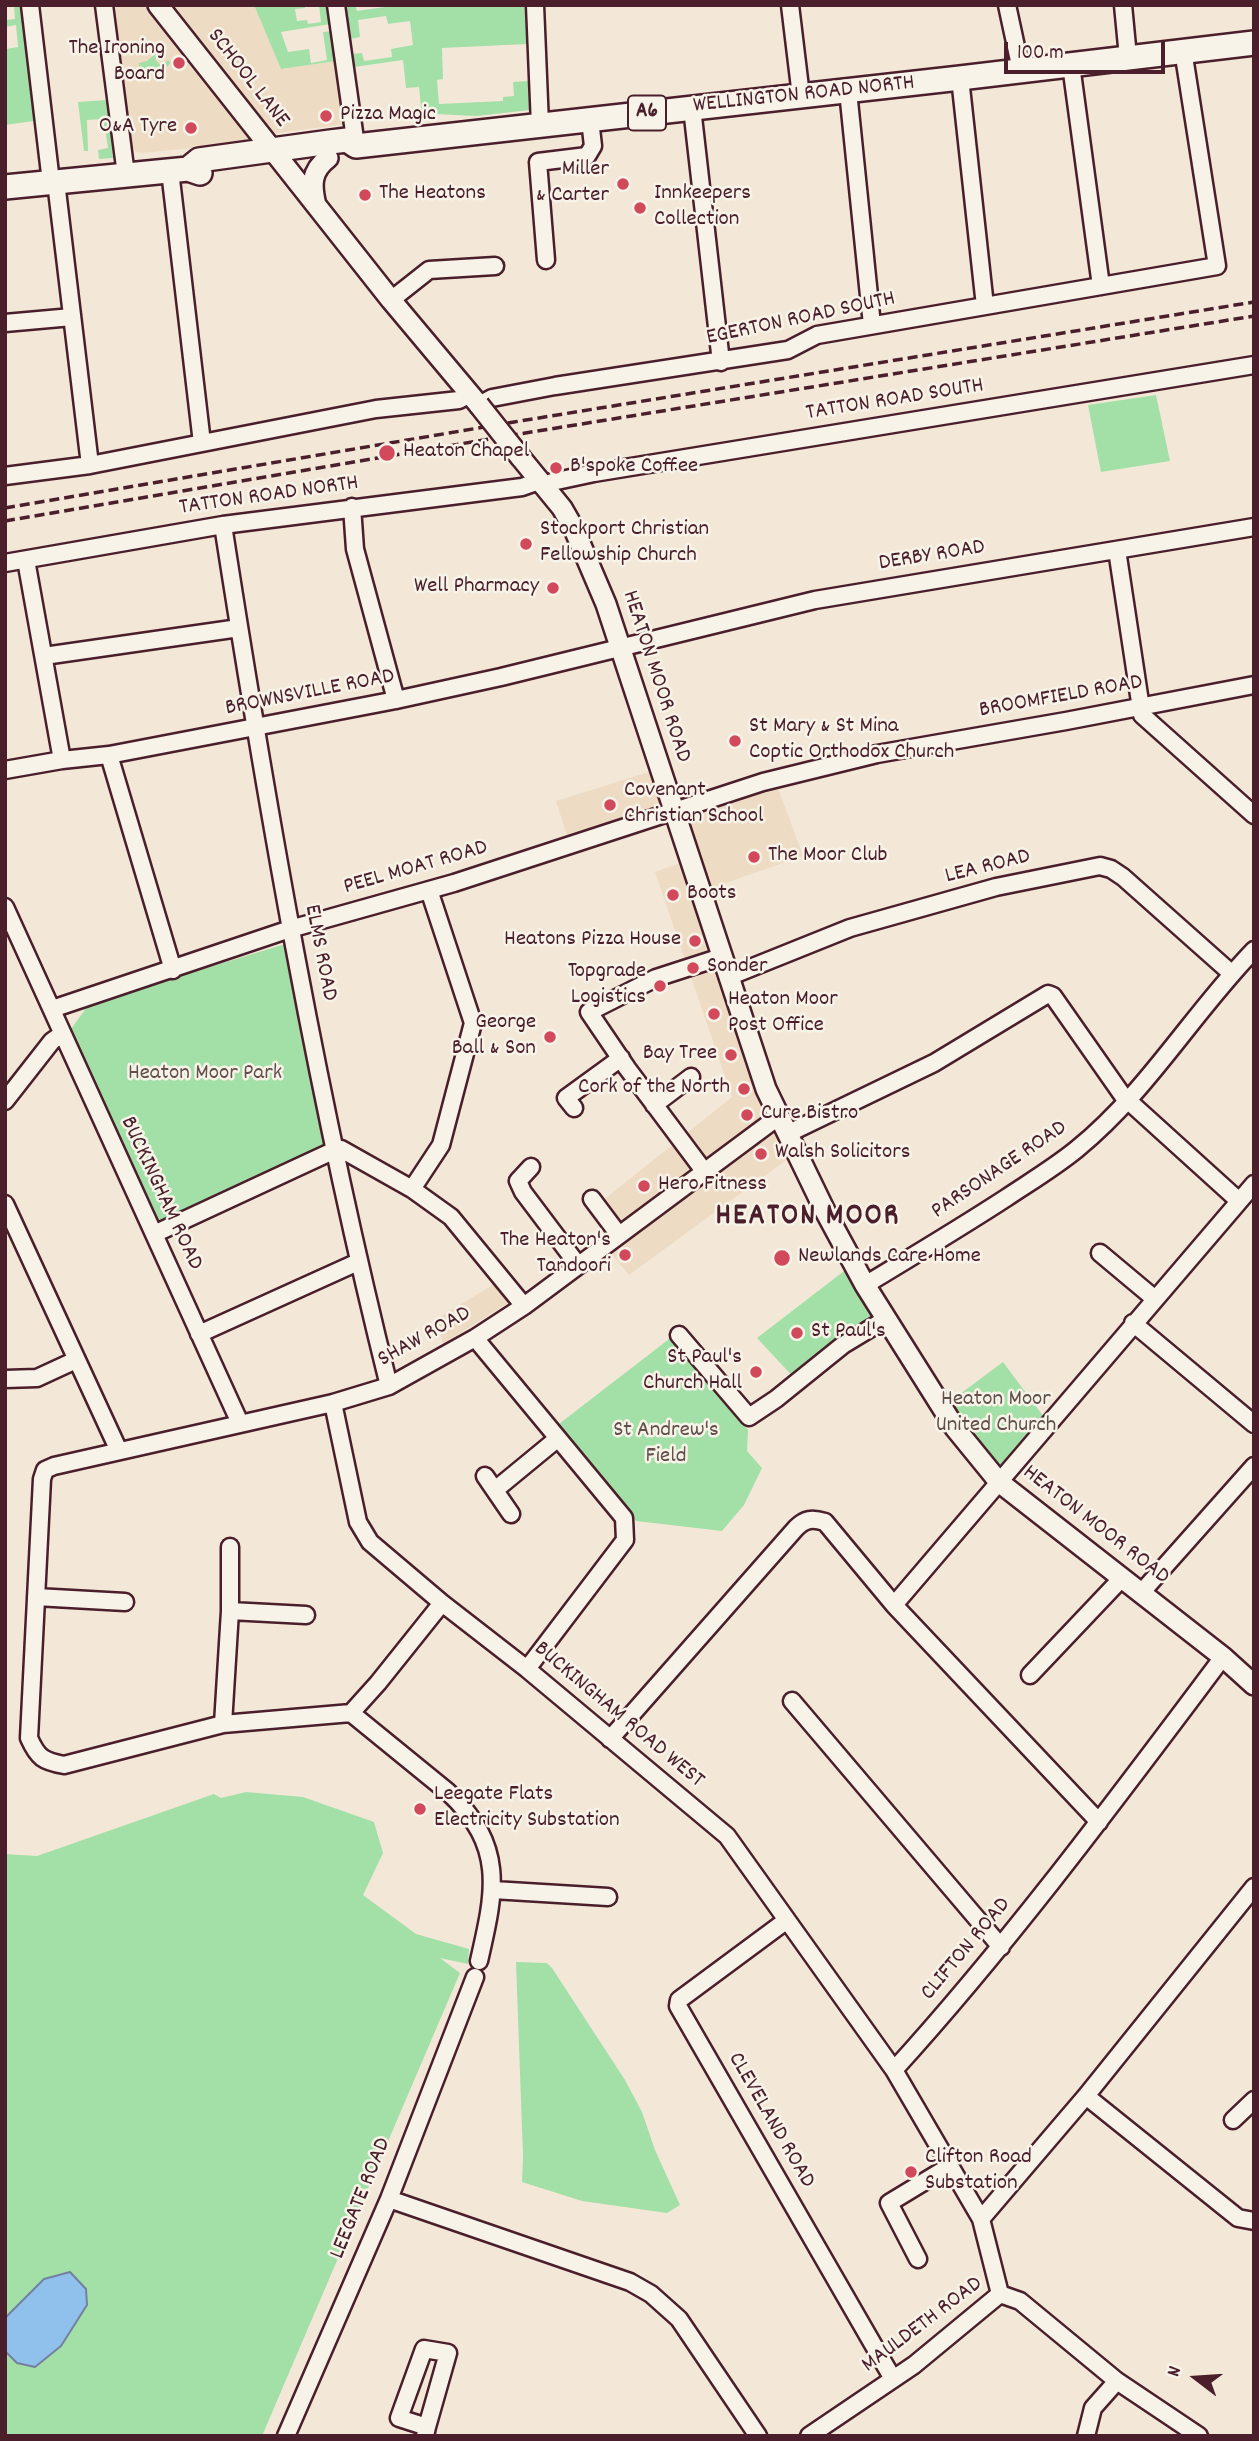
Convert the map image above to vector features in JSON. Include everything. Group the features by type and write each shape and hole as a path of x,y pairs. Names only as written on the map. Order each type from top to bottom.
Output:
{"highway":[{"name":"WELLINGTON ROAD NORTH","path":"277,156 347,140 355,146 1254,43"},
{"name":"WELLINGTON ROAD NORTH","path":"5,187 179,170 199,160 277,156 328,158 349,155 355,146"}],"main road":[{"name":"SCHOOL LANE","path":"158,5 277,156"},
{"name":"HEATON MOOR ROAD","path":"277,156 391,300 522,458 574,529 590,564 620,648 766,1089 782,1126 865,1285 955,1428 999,1482 1223,1657 1254,1685"},
{"path":"316,205 313,176 320,164 328,158"}],"street":[{"path":"30,5 90,465"},
{"path":"104,5 125,175"},
{"path":"336,5 355,146"},
{"path":"535,5 540,125"},
{"path":"790,5 801,96"},
{"path":"1007,5 1021,70"},
{"path":"1123,5 1128,57"},
{"name":"EGERTON ROAD SOUTH","path":"5,475 90,465 376,409 492,398 721,362 788,350 817,335 1217,266 1183,50"},
{"path":"1071,65 1101,286"},
{"path":"960,78 985,306"},
{"path":"848,91 872,326"},
{"path":"692,108 721,362"},
{"path":"547,260 538,162 587,156 593,146 590,120"},
{"path":"179,170 202,443"},
{"path":"391,300 429,270 495,266"},
{"path":"5,323 72,317"},
{"name":"TATTON ROAD SOUTH","path":"542,484 594,473 1254,365"},
{"name":"TATTON ROAD NORTH","path":"5,563 223,525 542,484"},
{"path":"352,507 355,549 396,700"},
{"name":"ELMS ROAD","path":"223,525 290,929 358,1262 389,1386"},
{"name":"DERBY ROAD","path":"620,648 815,600 1254,527"},
{"path":"1117,550 1142,715 1254,815"},
{"path":"26,560 62,760"},
{"path":"44,656 239,628"},
{"name":"BROWNSVILLE ROAD","path":"5,770 109,755 255,728 396,700 620,648"},
{"name":"BROOMFIELD ROAD","path":"673,812 763,782 877,754 1254,685"},
{"path":"109,755 173,970"},
{"name":"PEEL MOAT ROAD","path":"52,1009 290,929 429,890 673,812"},
{"name":"LEA ROAD","path":"728,977 850,928 996,887 1100,866 1123,877 1231,973"},
{"path":"412,1189 441,1145 473,1023 429,890"},
{"name":"BUCKINGHAM ROAD","path":"5,907 240,1423"},
{"name":"PARSONAGE ROAD","path":"865,1285 961,1227 1077,1149 1128,1100 1164,1059 1231,973 1254,950"},
{"path":"704,1171 589,1012 656,978 721,957"},
{"name":"SHAW ROAD","path":"36,1597 42,1479 45,1471 54,1466 333,1403 389,1386 475,1338 524,1306 704,1171 782,1126 934,1063 1048,994 1053,996 1098,1062 1128,1100"},
{"path":"5,1101 52,1041 62,1034"},
{"path":"574,1108 566,1098 621,1058"},
{"path":"654,1105 691,1077"},
{"path":"1128,1100 1239,1202"},
{"path":"154,1234 341,1149 412,1189 451,1217 524,1306"},
{"path":"531,1167 518,1181 523,1192 578,1265"},
{"path":"894,1605 1254,1184"},
{"path":"592,1199 620,1235"},
{"path":"5,1204 11,1235 76,1360 119,1451"},
{"path":"1100,1253 1154,1299"},
{"path":"199,1334 358,1262"},
{"path":"679,1335 749,1417 776,1399 843,1345 886,1319"},
{"path":"1133,1323 1254,1424"},
{"path":"475,1338 624,1518 625,1540 527,1669"},
{"path":"5,1379 37,1378 76,1360"},
{"name":"BUCKINGHAM ROAD WEST","path":"333,1403 358,1522 370,1542 727,1836 894,2070"},
{"path":"495,1490 557,1439"},
{"path":"1141,1592 1254,1466"},
{"path":"485,1476 511,1514"},
{"path":"610,1739 803,1521 816,1519 825,1522 894,1605 1099,1822"},
{"path":"223,1724 230,1611 230,1547"},
{"path":"1030,1675 1122,1578"},
{"path":"125,1602 36,1597 29,1738 35,1751 47,1761 64,1765 85,1761 223,1724 351,1713 442,1603"},
{"path":"230,1611 306,1615"},
{"name":"CLIFTON ROAD","path":"894,2070 1001,1947 1223,1657"},
{"path":"792,1701 1001,1947"},
{"name":"LEEGATE ROAD","path":"286,2436 389,2199 477,1969 493,1890 492,1869 485,1842 462,1804 351,1713"},
{"path":"981,2219 1086,2096 1254,1887"},
{"path":"493,1890 608,1897"},
{"name":"CLEVELAND ROAD","path":"788,1920 679,2000 678,2006 893,2379"},
{"path":"894,2070 981,2219 1000,2294"},
{"path":"1086,2096 1238,2218 1254,2221"},
{"path":"1233,2120 1254,2100"},
{"path":"918,2259 889,2203 950,2166"},
{"path":"389,2199 630,2282 651,2294 679,2319 758,2436"},
{"name":"MAULDETH ROAD","path":"809,2436 914,2365 1000,2294 1020,2301 1117,2381 1199,2436"},
{"path":"424,2349 447,2353 426,2431 399,2418 424,2349"},
{"path":"1086,2436 1093,2408 1117,2381"}],"shaded area":[{"path":"114,5 254,5 281,69 336,61 345,124 278,133 224,145 141,153 135,151 131,145"},
{"name":"Covenant Christian School","path":"652,771 664,808 568,839 556,801"},
{"path":"778,788 803,856 709,889 687,818"},
{"path":"680,863 712,966 763,1103 789,1158 629,1275 605,1246 615,1239 592,1209 732,1097 655,872"},
{"path":"496,1283 508,1303 443,1344 436,1319"}],"green space":[{"path":"14,5 20,5 34,121 5,125 5,44 6,49 18,47 16,25 5,27 5,20 15,19"},
{"path":"254,5 305,5 305,8 295,9 297,21 307,20 308,24 321,22 319,5 327,5 330,24 281,32 288,52 309,49 311,63 327,60 323,32 331,31 336,61 281,69"},
{"path":"345,5 355,5 357,11 385,5 525,5 527,44 442,48 443,79 437,80 439,104 503,101 503,97 514,96 513,82 529,81 530,110 476,116 436,114 410,117 409,109 421,107 419,87 406,88 403,60 354,67 352,54 362,53 364,61 392,57 391,49 413,45 410,21 388,24 386,16 358,20 360,37 350,39"},
{"path":"160,50 163,53 155,59 161,66 168,60 171,63 158,74 123,79 122,72 139,69 139,63 147,61"},
{"path":"107,100 113,158 99,159 98,150 108,148 102,119 87,120 88,151 84,151 78,102"},
{"path":"1156,395 1170,461 1101,472 1088,405"},
{"name":"Heaton Moor Park","path":"285,944 324,1147 159,1221 71,1029 89,1004"},
{"path":"848,1268 872,1314 797,1381 757,1338"},
{"name":"St Andrew's Field","path":"673,1336 748,1430 747,1451 762,1468 744,1505 722,1531 636,1521 555,1427"},
{"name":"Heaton Moor United Church","path":"1003,1362 1047,1421 998,1476 948,1403"},
{"path":"246,1792 303,1797 374,1822 383,1853 363,1895 416,1934 469,1949 468,1964 440,1958 460,1973 262,2436 5,2436 5,1854 37,1856 214,1794 221,1798"},
{"path":"516,1962 547,1963 552,1968 625,2080 642,2112 655,2150 680,2205 667,2213 582,2201 522,2182"}],"water":[{"path":"70,2272 86,2289 87,2305 61,2346 35,2367 17,2363 5,2351 5,2318 44,2279"}],"railway":[{"path":"5,508 1254,302"},
{"path":"5,521 519,434 1254,316"}],"place":[{"name":"The Ironing Board","path":"179,63"},
{"name":"Pizza Magic","path":"326,116"},
{"name":"O&A Tyre","path":"191,128"},
{"name":"Miller & Carter","path":"623,184"},
{"name":"The Heatons","path":"365,195"},
{"name":"Innkeepers Collection","path":"640,208"},
{"name":"Heaton Chapel","path":"387,453"},
{"name":"B'spoke Coffee","path":"556,468"},
{"name":"Stockport Christian Fellowship Church","path":"526,544"},
{"name":"Well Pharmacy","path":"553,588"},
{"name":"St Mary & St Mina Coptic Orthodox Church","path":"735,741"},
{"name":"Covenant Christian School","path":"610,805"},
{"name":"The Moor Club","path":"754,857"},
{"name":"Boots","path":"673,895"},
{"name":"Heatons Pizza House","path":"695,941"},
{"name":"Sonder","path":"693,968"},
{"name":"Topgrade Logistics","path":"660,986"},
{"name":"Heaton Moor Post Office","path":"714,1014"},
{"name":"George Ball & Son","path":"550,1037"},
{"name":"Bay Tree","path":"731,1055"},
{"name":"Cork of the North","path":"744,1089"},
{"name":"Cure Bistro","path":"747,1115"},
{"name":"Walsh Solicitors","path":"761,1154"},
{"name":"Hero Fitness","path":"644,1186"},
{"name":"The Heaton's Tandoori","path":"625,1255"},
{"name":"Newlands Care Home","path":"782,1258"},
{"name":"St Paul's","path":"797,1333"},
{"name":"St Paul's Church Hall","path":"756,1372"},
{"name":"Leegate Flats Electricity Substation","path":"420,1809"},
{"name":"Clifton Road Substation","path":"911,2172"}],"district":[{"name":"HEATON MOOR","path":"808,1219"}]}
